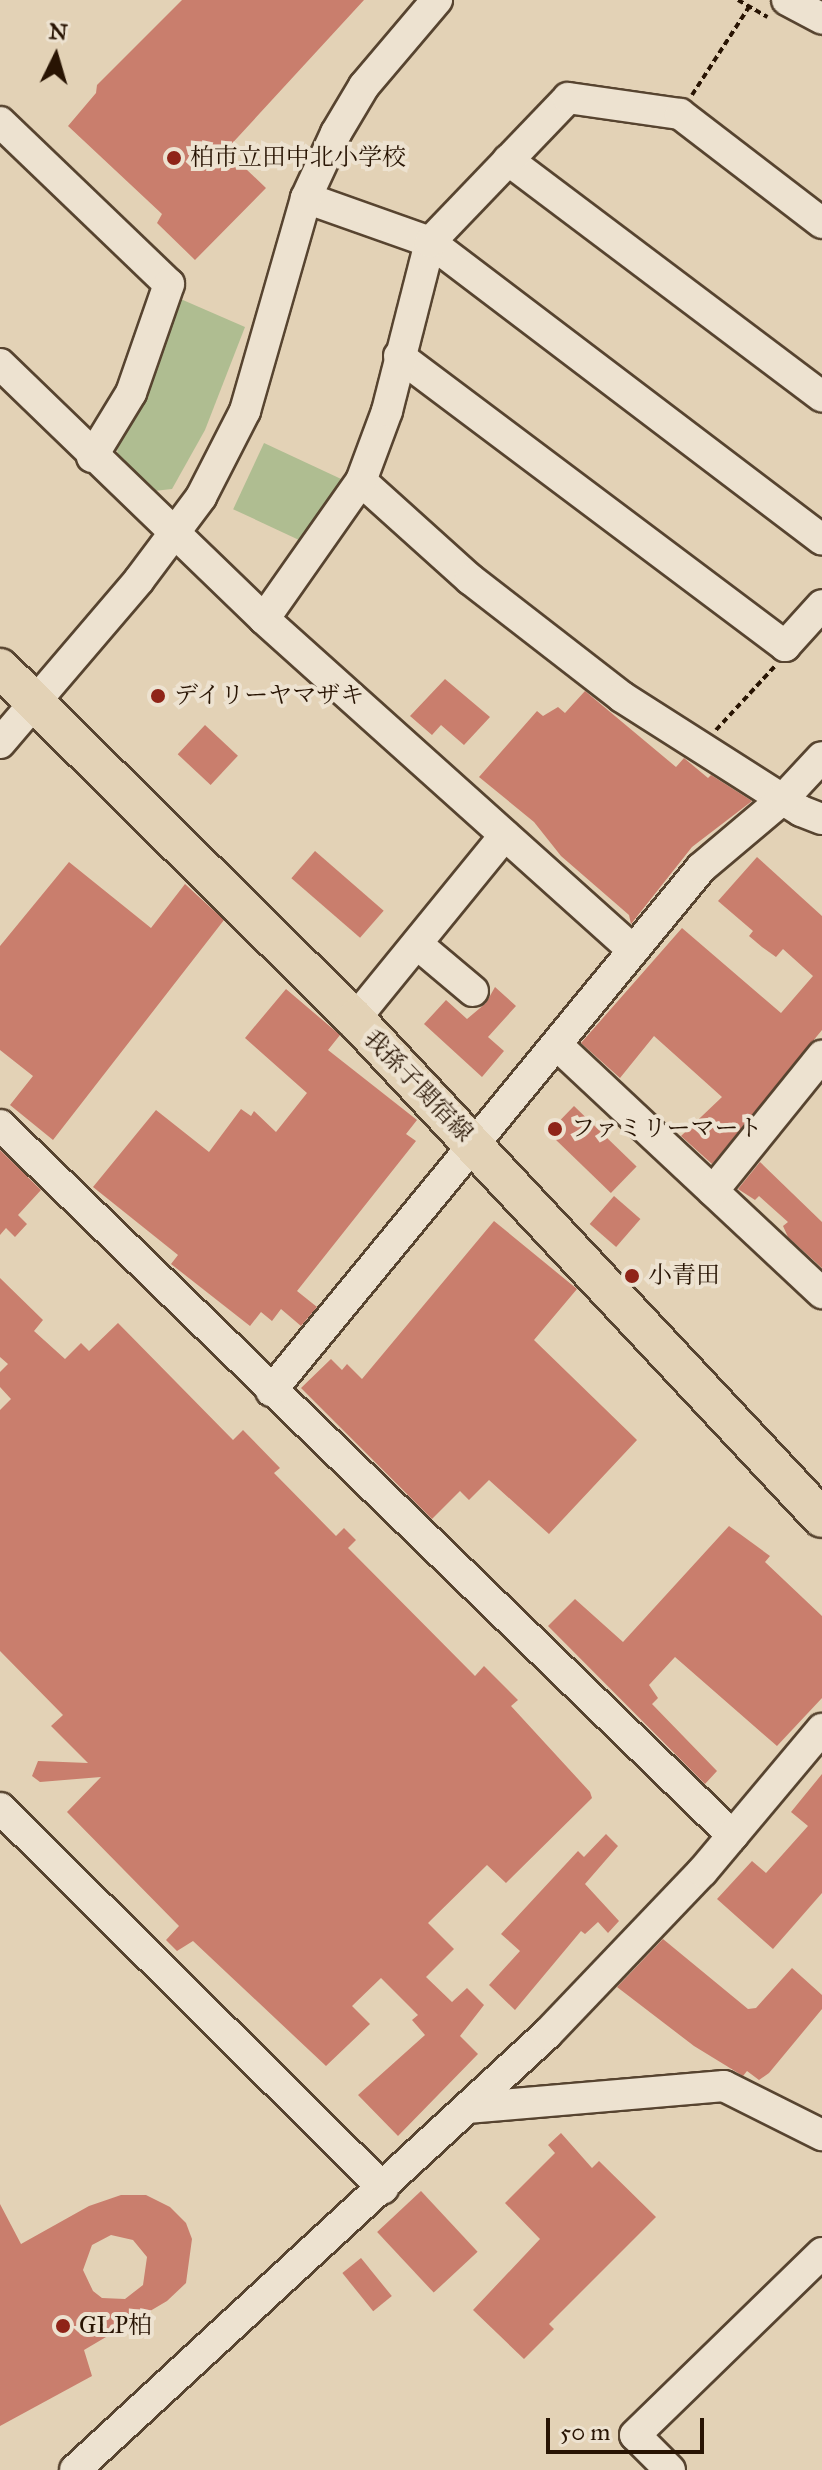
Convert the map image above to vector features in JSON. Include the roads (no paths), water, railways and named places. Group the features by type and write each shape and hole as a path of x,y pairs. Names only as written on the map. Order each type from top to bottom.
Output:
{"main road":[{"name":"我孫子関宿線","path":"0,668 355,1019 817,1502"}],"street":[{"path":"0,743 175,535 201,497 245,411 306,198 364,86 437,0"},
{"path":"787,0 822,19"},
{"path":"264,619 361,481 387,411 430,242 568,98 680,114 822,223"},
{"path":"0,122 169,284 131,393 92,457"},
{"path":"508,160 822,397"},
{"path":"306,198 430,242 822,540"},
{"path":"399,356 785,646 822,605"},
{"path":"0,364 92,457 264,619 633,950"},
{"path":"361,481 470,579 622,697 783,799 822,819"},
{"path":"271,1391 558,1046 701,868 783,799 822,757"},
{"path":"355,1019 505,835"},
{"path":"417,944 473,991"},
{"path":"558,1046 820,1288"},
{"path":"713,1191 822,1056"},
{"path":"0,1125 733,1836"},
{"path":"75,2470 558,2023 733,1836 822,1729"},
{"path":"0,1808 383,2188"},
{"path":"467,2108 724,2086 822,2135"},
{"path":"670,2470 635,2435 822,2253"}],"place":[{"name":"柏市立田中北小学校","path":"174,158"},
{"name":"デイリーヤマザキ","path":"158,696"},
{"name":"ファミリーマート","path":"555,1129"},
{"name":"小青田","path":"632,1276"},
{"name":"GLP柏","path":"63,2326"}]}
